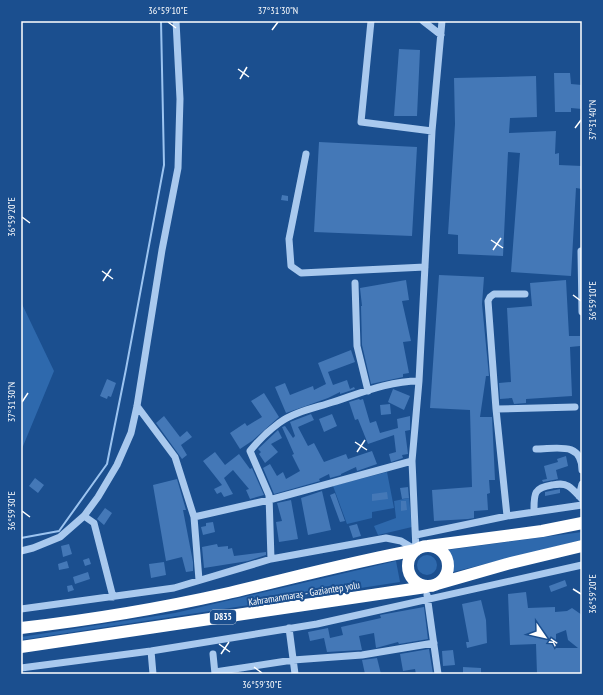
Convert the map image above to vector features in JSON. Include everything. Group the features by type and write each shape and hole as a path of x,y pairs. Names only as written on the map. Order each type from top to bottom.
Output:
{"highway":[{"path":"428,546 441,550 448,562 446,575 430,590 416,583 412,579 408,569 409,558 416,550 428,546 542,531 582,523"},
{"name":"Kahramanmaraş - Gaziantep yolu","path":"21,647 430,590 521,560 582,546"},
{"name":"Kahramanmaraş - Gaziantep yolu","path":"21,628 101,618 166,606 377,557 416,550"}],"street":[{"path":"21,551 33,548 60,537 84,516 98,498 117,465 131,434 137,406 162,250 178,168 180,99 176,21"},
{"path":"371,21 361,122 432,131"},
{"path":"423,21 441,35"},
{"path":"416,550 412,460 419,381 432,131 442,21"},
{"path":"306,154 289,239 291,266 301,273 425,268"},
{"path":"581,252 582,312"},
{"path":"355,283 357,346 368,391"},
{"path":"507,516 496,409 488,301 494,294 525,294"},
{"path":"271,559 269,494 250,451 279,423 294,415 368,391 408,381 419,381"},
{"path":"137,406 175,457 194,517 199,580"},
{"path":"496,409 575,407"},
{"path":"536,450 569,449 576,451 580,455 582,470"},
{"path":"194,517 269,500 412,460"},
{"path":"534,512 534,498 536,491 540,487 563,484 571,488 580,498"},
{"path":"580,498 582,484"},
{"path":"416,535 507,516 582,505"},
{"path":"84,516 94,523 113,597"},
{"path":"21,609 174,588 271,559 386,538 401,541 416,550"},
{"path":"21,668 151,651 289,628 430,590 582,565"},
{"path":"430,590 438,674"},
{"path":"289,628 295,674"},
{"path":"213,654 215,673 293,660 362,655 434,643"},
{"path":"151,651 153,674"}],"shaded area":[{"path":"21,302 54,371 21,451"},
{"path":"387,472 394,508 372,512 372,518 347,524 333,486"},
{"path":"409,498 412,527 378,535 374,526 396,518 394,501"},
{"path":"582,532 582,540 453,572 447,550"},
{"path":"423,555 431,555 437,561 437,569 431,575 423,575 417,569 417,561"},
{"path":"396,561 400,582 21,640 21,637 175,613"}],"building":[{"path":"399,49 420,50 417,116 394,116"},
{"path":"554,73 570,73 571,84 582,85 582,109 571,108 571,112 555,112"},
{"path":"536,76 537,117 510,118 509,133 556,131 555,154 559,153 559,165 582,166 582,189 576,188 571,276 511,272 520,153 508,152 503,256 458,254 458,235 448,234 455,124 454,78"},
{"path":"319,142 417,147 412,236 314,232"},
{"path":"282,195 288,196 288,201 281,200"},
{"path":"439,275 484,277 482,304 489,376 486,376 480,417 492,417 495,480 489,480 490,493 487,494 488,510 474,511 474,518 434,521 432,490 472,487 470,410 430,408"},
{"path":"406,280 409,300 402,301 411,341 403,342 409,373 403,374 403,377 371,384 362,345 362,306 360,288"},
{"path":"566,280 569,336 580,336 580,346 570,347 572,396 526,399 526,403 514,404 512,398 500,399 499,383 511,382 507,308 532,306 530,283"},
{"path":"351,350 355,362 328,372 333,385 347,380 350,389 354,387 355,389 340,394 340,392 328,398 286,413 275,387 285,383 290,395 313,386 314,390 326,384 318,363"},
{"path":"107,379 116,383 111,397 108,396 107,399 100,396"},
{"path":"393,389 410,396 404,410 388,402"},
{"path":"264,393 279,417 252,441 240,449 230,433 245,423 247,426 262,417 251,401"},
{"path":"363,399 370,423 376,421 380,433 398,428 397,419 410,416 410,430 405,431 408,454 402,455 403,458 391,462 389,454 396,452 394,435 368,444 358,419 355,420 349,402"},
{"path":"390,404 391,414 381,415 380,405"},
{"path":"311,414 314,420 298,427 308,446 314,443 324,462 346,454 348,459 372,451 377,464 357,471 356,467 341,475 330,478 329,474 319,479 320,481 274,494 263,468 270,464 277,476 283,472 286,479 300,471 292,455 294,454 282,427 285,426 293,438 295,436 290,422"},
{"path":"332,414 337,426 324,432 319,419"},
{"path":"164,416 180,437 187,431 192,437 181,445 187,455 182,459 156,423"},
{"path":"278,430 282,438 271,444 278,452 265,463 259,454 261,452 258,449"},
{"path":"215,452 225,465 239,454 250,469 252,468 264,495 250,499 246,490 249,489 233,470 224,478 233,494 224,497 221,492 217,494 214,489 222,485 203,461"},
{"path":"566,456 568,466 556,470 558,479 543,482 542,480 547,479 544,466 558,462 557,459"},
{"path":"35,478 44,485 38,493 29,486"},
{"path":"177,479 186,510 183,510 193,562 193,571 186,572 182,557 166,561 153,485"},
{"path":"408,487 409,498 402,499 400,488"},
{"path":"560,489 560,493 545,496 545,492"},
{"path":"322,491 331,530 308,535 301,498"},
{"path":"387,492 388,499 372,501 372,494"},
{"path":"335,493 345,521 340,522 330,495"},
{"path":"291,500 298,539 279,542 276,522 282,521 277,503"},
{"path":"401,501 406,501 407,510 401,511"},
{"path":"105,508 112,513 104,525 97,519"},
{"path":"213,522 215,532 203,535 201,527 206,526 206,523"},
{"path":"357,524 361,536 353,538 349,526"},
{"path":"69,544 72,554 63,557 61,546"},
{"path":"217,544 218,547 228,546 228,549 232,548 234,556 266,552 266,555 248,561 204,568 202,547"},
{"path":"89,558 91,564 85,566 83,560"},
{"path":"67,561 69,568 59,570 58,564"},
{"path":"164,562 166,575 151,578 149,564"},
{"path":"88,572 90,579 75,584 73,577"},
{"path":"565,580 567,586 551,592 549,586"},
{"path":"72,585 74,590 68,592 67,586"},
{"path":"526,592 528,608 555,607 555,612 567,611 572,608 582,615 582,674 537,674 536,644 510,645 508,594","holes":["566,630 568,640 578,648 556,648 556,634"]},
{"path":"481,600 486,620 487,643 467,648 466,642 469,642 462,604"},
{"path":"424,607 428,639 399,644 398,642 376,648 374,633 359,636 362,650 327,652 324,638 310,641 308,632 328,628 330,638 343,635 341,627 381,618 380,615"},
{"path":"429,649 433,674 416,674 415,669 403,671 400,654"},
{"path":"453,650 455,665 443,666 442,651"},
{"path":"377,658 381,674 365,674 362,660"},
{"path":"463,667 481,668 481,674 463,674"}],"waterway":[{"path":"21,538 59,531 107,464 164,165 161,21"}]}
